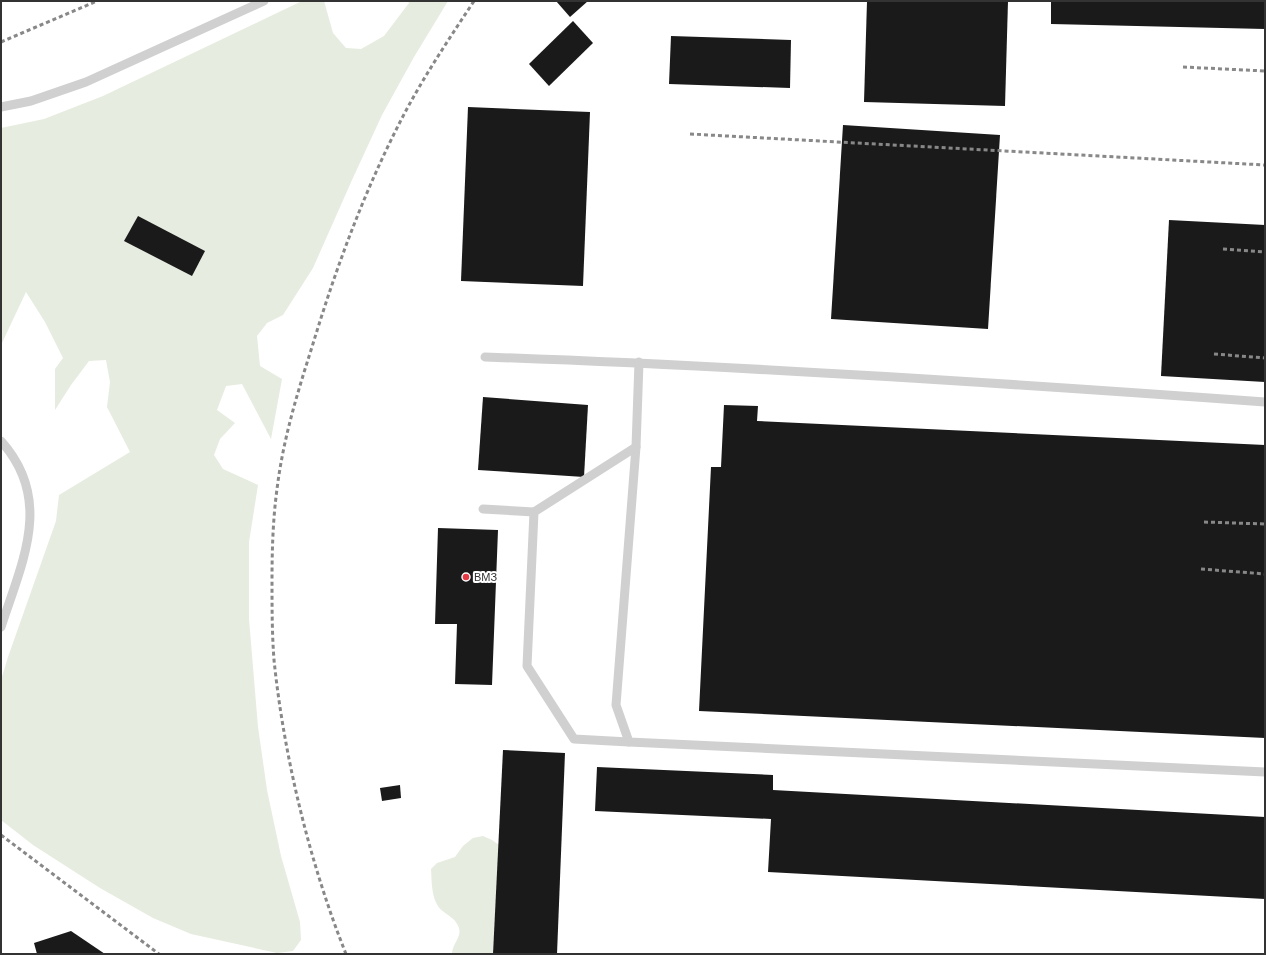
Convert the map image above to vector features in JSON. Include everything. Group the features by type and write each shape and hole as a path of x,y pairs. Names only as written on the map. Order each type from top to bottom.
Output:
{"lane":[{"path":"1,107 32,101 86,82 264,1"},
{"path":"485,357 640,362 1034,386 1265,402"},
{"path":"629,742 616,705 636,447 640,362"},
{"path":"1,441 10,451 22,470 30,510 30,529 27,545 1,627"},
{"path":"483,509 534,512 636,447"},
{"path":"534,512 527,666 574,739 1265,772"}],"shaded area":[{"path":"302,1 324,1 333,33 346,48 361,49 384,36 409,3 408,1 448,1 414,57 382,115 313,268 283,315 267,323 257,336 260,366 282,379 271,439 242,384 226,386 217,410 235,423 220,439 214,455 223,469 258,485 249,542 249,619 258,727 267,790 281,856 300,922 301,940 293,951 277,953 191,934 153,918 100,888 33,845 1,820 1,680 56,521 59,495 130,452 107,407 110,382 106,360 89,361 55,410 55,369 63,358 45,322 26,292 1,345 1,128 44,119 103,96"},
{"path":"483,836 499,845 493,954 452,954 452,950 460,931 455,920 440,908 434,898 431,869 437,863 455,857 463,846 473,838"}],"building":[{"path":"556,1 588,1 570,17"},
{"path":"867,1 1008,1 1005,106 864,102"},
{"path":"1051,1 1265,1 1265,29 1051,24"},
{"path":"573,21 593,43 549,86 529,64"},
{"path":"671,36 791,40 790,88 669,84"},
{"path":"468,107 590,112 583,286 461,281"},
{"path":"843,125 1000,135 988,329 831,319"},
{"path":"138,216 205,251 192,276 124,241"},
{"path":"1169,220 1265,225 1265,382 1161,376"},
{"path":"483,397 588,405 584,477 478,470"},
{"path":"724,405 758,406 757,421 1265,445 1265,738 699,711 711,467 721,467"},
{"name":"ВМЗ","path":"438,528 498,530 492,685 455,684 457,624 435,624"},
{"path":"503,750 565,753 557,954 493,954"},
{"path":"597,767 773,775 773,790 1265,817 1265,899 768,872 771,819 595,811"},
{"path":"400,785 401,798 382,801 380,788"},
{"path":"71,931 105,954 37,954 34,943"}],"railway":[{"path":"1,42 97,1"},
{"path":"346,954 321,884 300,810 278,697 272,630 272,557 277,489 291,417 301,382 330,290 361,207 406,110 434,62 474,1"},
{"path":"1183,67 1265,71"},
{"path":"690,134 1265,165"},
{"path":"1223,249 1265,252"},
{"path":"1214,354 1265,358"},
{"path":"1204,522 1265,524"},
{"path":"1201,569 1265,574"},
{"path":"1,835 159,954"}],"place":[{"name":"ВМЗ","path":"466,577"}]}
